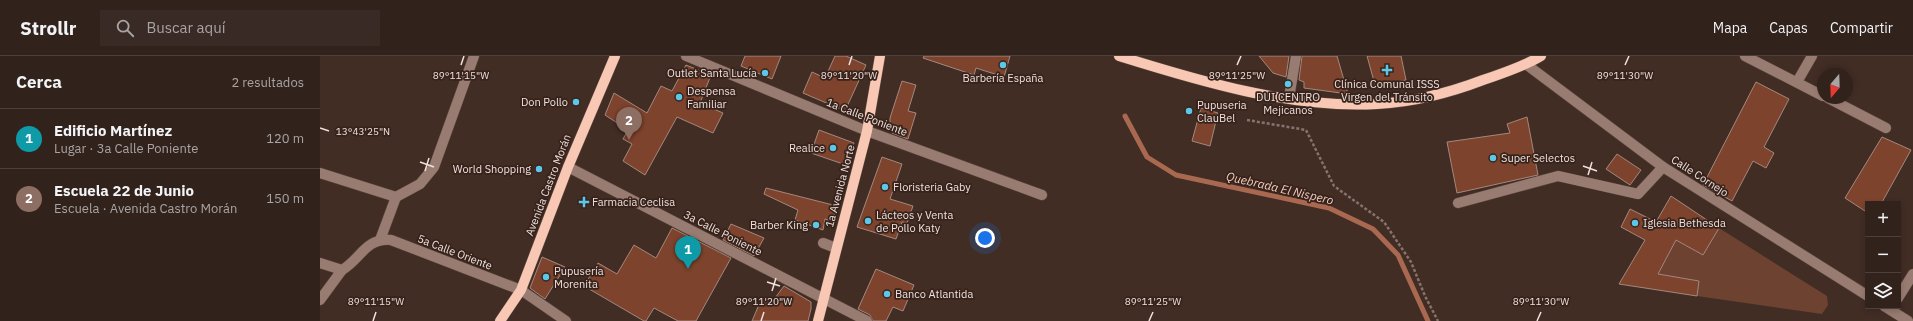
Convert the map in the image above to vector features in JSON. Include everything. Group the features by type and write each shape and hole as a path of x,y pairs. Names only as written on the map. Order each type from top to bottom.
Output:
{"main road":[{"name":"Avenida Castro Morán","path":"500,321 521,290 568,167 615,56"},
{"name":"1a Avenida Norte","path":"818,321 868,131 880,56"},
{"path":"1123,57 1229,87 1289,98 1347,104 1376,104 1401,102 1454,91 1527,64 1541,56"}],"street":[{"path":"320,300 342,270 373,242 380,240 396,197 420,184 434,167 474,56"},
{"name":"1a Calle Poniente","path":"686,56 868,131 1042,195"},
{"path":"1289,98 1296,56"},
{"path":"1745,56 1817,93"},
{"path":"1797,82 1812,56"},
{"name":"Calle Cornejo","path":"1527,64 1663,167 1865,294"},
{"path":"1840,104 1886,128"},
{"name":"3a Calle Poniente","path":"568,167 678,220 867,321"},
{"path":"1458,203 1558,176 1638,194 1663,167"},
{"path":"320,173 396,197"},
{"name":"5a Calle Oriente","path":"380,240 391,240 521,290 566,321"},
{"path":"823,243 836,248"},
{"path":"320,263 342,270"},
{"path":"1901,293 1913,274"},
{"path":"1892,309 1908,321"}],"path":[{"path":"1247,120 1306,130 1334,186 1384,222 1411,262 1425,296 1438,321"}],"shaded area":[{"path":"1719,228 1827,296 1828,305 1822,314 1697,296 1699,281 1658,274 1676,240 1703,255"}],"building":[{"name":"Outlet Santa Lucía","path":"745,56 781,56 772,79 741,66"},
{"path":"835,56 846,56 866,65 845,111 803,93 812,72 825,78"},
{"path":"924,56 1010,56 1004,77 976,68 974,75 923,58"},
{"path":"1259,56 1289,56 1286,77 1273,73"},
{"path":"1302,56 1337,56 1348,94 1304,88 1304,82 1299,80"},
{"name":"Clínica Comunal ISSS Virgen del Tránsito","path":"1367,56 1401,56 1406,80 1375,85"},
{"path":"686,65 711,75 700,103 723,113 713,133 677,117 645,175 623,161 632,144 623,139 628,130 605,115 614,93 647,113 661,86 672,91"},
{"path":"902,81 916,85 908,111 916,113 908,139 892,133 890,124 890,118"},
{"path":"1756,82 1789,99 1764,147 1774,153 1766,168 1753,161 1732,201 1703,185"},
{"path":"1201,108 1218,113 1210,146 1192,141"},
{"name":"Super Selectos","path":"1527,117 1538,175 1457,193 1447,142 1510,133 1507,124"},
{"name":"Realice","path":"819,130 854,143 846,165 811,153"},
{"path":"1882,137 1911,150 1883,201 1865,201 1865,211 1845,198"},
{"path":"1617,154 1641,170 1630,185 1606,169"},
{"path":"882,157 902,164 890,199 913,206 907,223 902,222 896,239 857,227"},
{"path":"766,188 837,206 833,222 825,219 823,230 795,220 798,210 764,194"},
{"path":"1671,196 1719,228 1703,255 1676,240 1658,274 1699,281 1697,296 1619,284 1645,240 1621,227 1630,209 1656,222"},
{"path":"731,224 764,238 754,256 723,240"},
{"path":"672,228 731,258 696,321 678,321 654,308 646,321 644,321 584,286 598,263 617,274 634,245 656,258"},
{"name":"Pupusería Morenita","path":"542,257 565,267 545,299 530,288"},
{"name":"Banco Atlantida","path":"876,269 914,285 903,311 893,307 886,321 873,321 870,315 858,309"},
{"path":"784,286 811,302 808,321 752,321 761,300 772,302"}],"waterway":[{"name":"Quebrada El Nispero","path":"1125,116 1147,157 1176,175 1329,208 1373,229 1398,255 1428,321"}],"place":[{"name":"Barbería España","path":"1003,65"},
{"name":"Clínica Comunal ISSS Virgen del Tránsito","path":"1387,70"},
{"name":"Outlet Santa Lucía","path":"765,73"},
{"name":"DUI CENTRO Mejicanos","path":"1288,84"},
{"name":"Despensa Familiar","path":"679,97"},
{"name":"Don Pollo","path":"576,102"},
{"name":"Pupuseria ClauBel","path":"1189,111"},
{"name":"Escuela 22 de Junio","path":"629,140"},
{"name":"Realice","path":"833,148"},
{"name":"Super Selectos","path":"1493,158"},
{"name":"World Shopping","path":"539,169"},
{"name":"Floristeria Gaby","path":"885,187"},
{"name":"Farmacia Ceclisa","path":"584,202"},
{"name":"Lácteos y Venta de Pollo Katy","path":"868,221"},
{"name":"Iglesia Bethesda","path":"1635,223"},
{"name":"Barber King","path":"816,225"},
{"name":"Edificio Martínez","path":"688,269"},
{"name":"Pupusería Morenita","path":"546,277"},
{"name":"Banco Atlantida","path":"887,294"}]}
